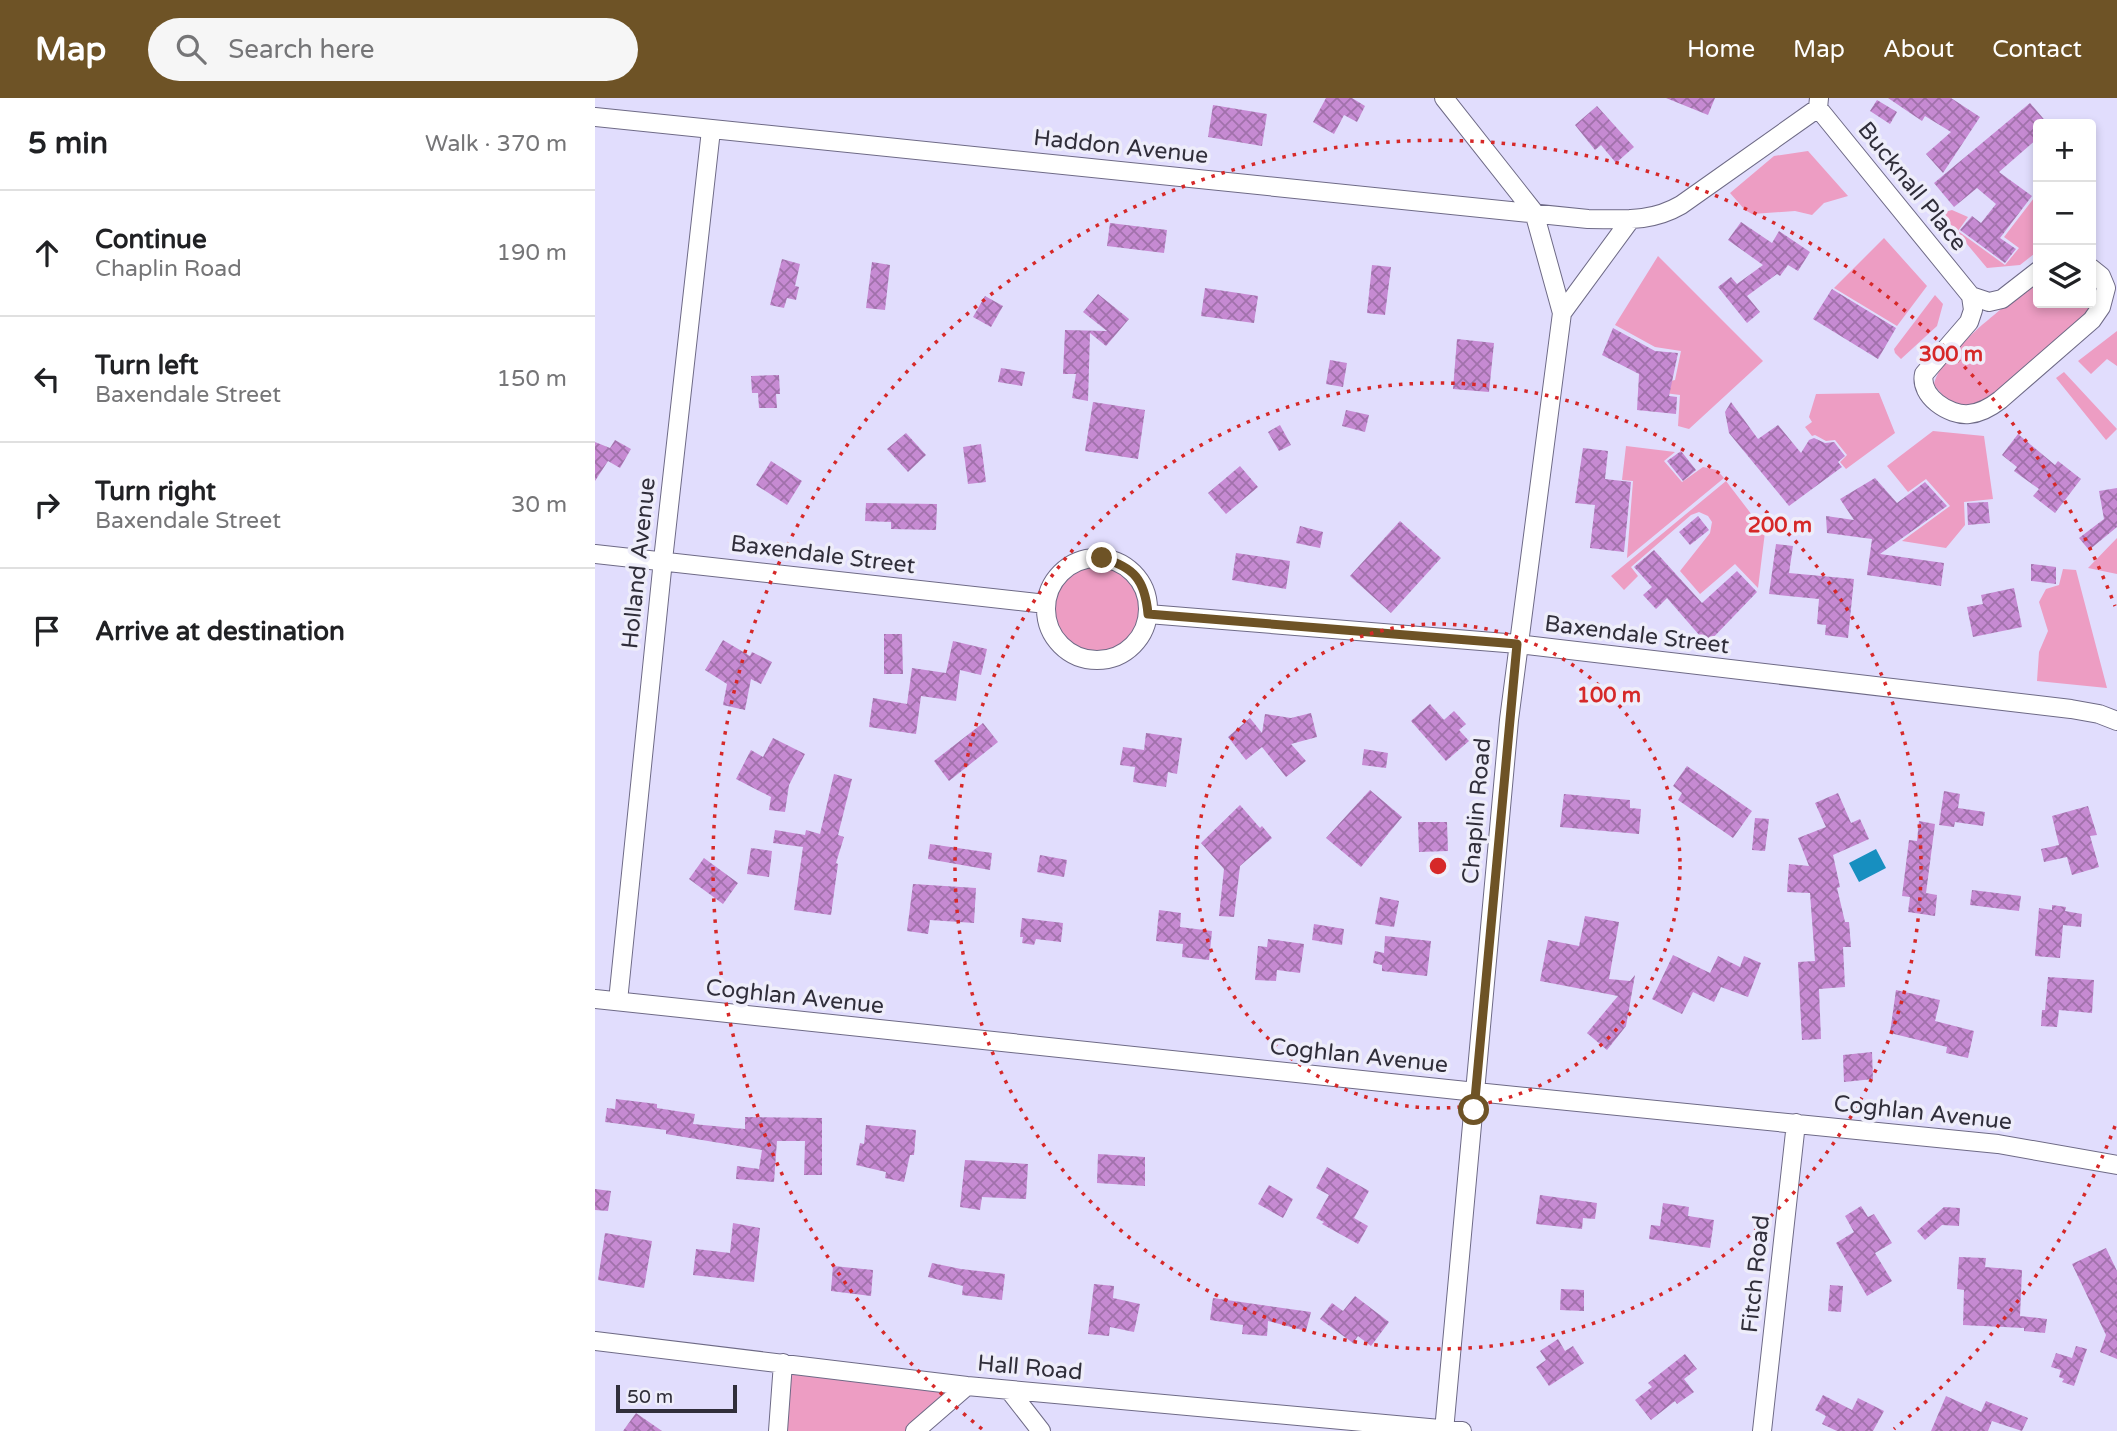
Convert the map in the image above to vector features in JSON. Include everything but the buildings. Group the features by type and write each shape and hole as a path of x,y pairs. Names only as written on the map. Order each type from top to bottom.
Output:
{"street":[{"path":"1444,98 1534,212 1562,313"},
{"name":"Haddon Avenue","path":"595,117 1588,219 1636,219 1663,215 1681,205 1818,103"},
{"name":"Bucknall Place","path":"1818,103 1971,296"},
{"name":"Holland Avenue","path":"618,1002 663,560 711,130"},
{"name":"Chaplin Road","path":"1450,1430 1476,1092 1517,644 1562,313 1636,219"},
{"path":"2033,275 2002,299 1989,302 1971,296 1973,310 1969,322 1924,374 1923,381 1930,397 1953,413 1968,415 1986,409 2000,400 2092,320 2101,307 2106,288 2101,276 2096,272"},
{"name":"Baxendale Street","path":"595,554 1046,604"},
{"path":"1102,558 1121,563 1137,576 1146,594 1148,614 1143,633 1130,648 1112,658 1093,660 1073,654 1058,641 1048,624 1046,604 1052,585 1064,569 1082,560 1102,558"},
{"name":"Baxendale Street","path":"1148,614 1517,644 2071,709 2099,714 2117,721"},
{"name":"Coghlan Avenue","path":"595,999 1998,1144 2117,1165"},
{"name":"Fitch Road","path":"1762,1431 1796,1123"},
{"name":"Hall Road","path":"595,1340 968,1387 1450,1430"},
{"path":"778,1431 783,1363"},
{"path":"915,1431 968,1387"},
{"path":"1009,1390 1041,1431"}],"shaded area":[{"path":"1808,151 1848,196 1824,203 1812,215 1795,211 1752,214 1730,193 1774,156"},
{"path":"2033,199 2033,255 2020,265 1987,268 1941,213 1952,210 1968,217 1958,231 2005,265 2019,248 2004,237"},
{"path":"1884,238 1927,286 1897,326 1834,288"},
{"path":"1658,256 1763,361 1689,429 1678,426 1680,395 1657,392 1658,384 1675,380 1681,351 1655,347 1615,325"},
{"path":"2033,285 2033,308 2092,308 2083,322 1983,405 1958,407 1946,399 1934,385 1939,372 1962,343"},
{"path":"1935,295 1943,304 1937,326 1901,359 1894,349"},
{"path":"2117,331 2117,366 2107,359 2091,374 2078,361"},
{"path":"2064,372 2117,429 2106,440 2056,378"},
{"path":"1879,393 1895,433 1846,469 1840,462 1847,455 1835,440 1826,441 1812,436 1805,427 1812,422 1809,417 1816,394"},
{"path":"1933,431 1984,436 1993,499 1964,502 1965,525 1946,548 1902,541 1950,506 1926,479 1908,492 1887,466"},
{"path":"1626,446 1675,452 1664,461 1682,482 1703,467 1717,470 1724,478 1627,558 1633,481 1622,480"},
{"path":"1726,481 1765,532 1758,588 1735,564 1700,594 1680,571 1710,533 1712,522 1708,516 1699,512 1691,515 1631,567 1638,576 1624,590 1611,576"},
{"path":"2117,538 2117,574 2088,568"},
{"path":"1097,558 1116,562 1133,573 1144,590 1148,609 1144,628 1133,645 1116,656 1097,660 1078,656 1061,645 1050,628 1046,609 1050,590 1061,573 1078,562"},
{"path":"2063,569 2076,570 2107,688 2037,681 2039,652 2048,631 2039,602 2046,589 2059,585"},
{"path":"786,1366 958,1390 909,1431 782,1431"}],"water":[{"path":"1876,849 1886,868 1859,882 1849,863"}],"route":[{"path":"1102,558 1121,563 1137,576 1146,594 1148,614 1517,644 1474,1110"}]}
